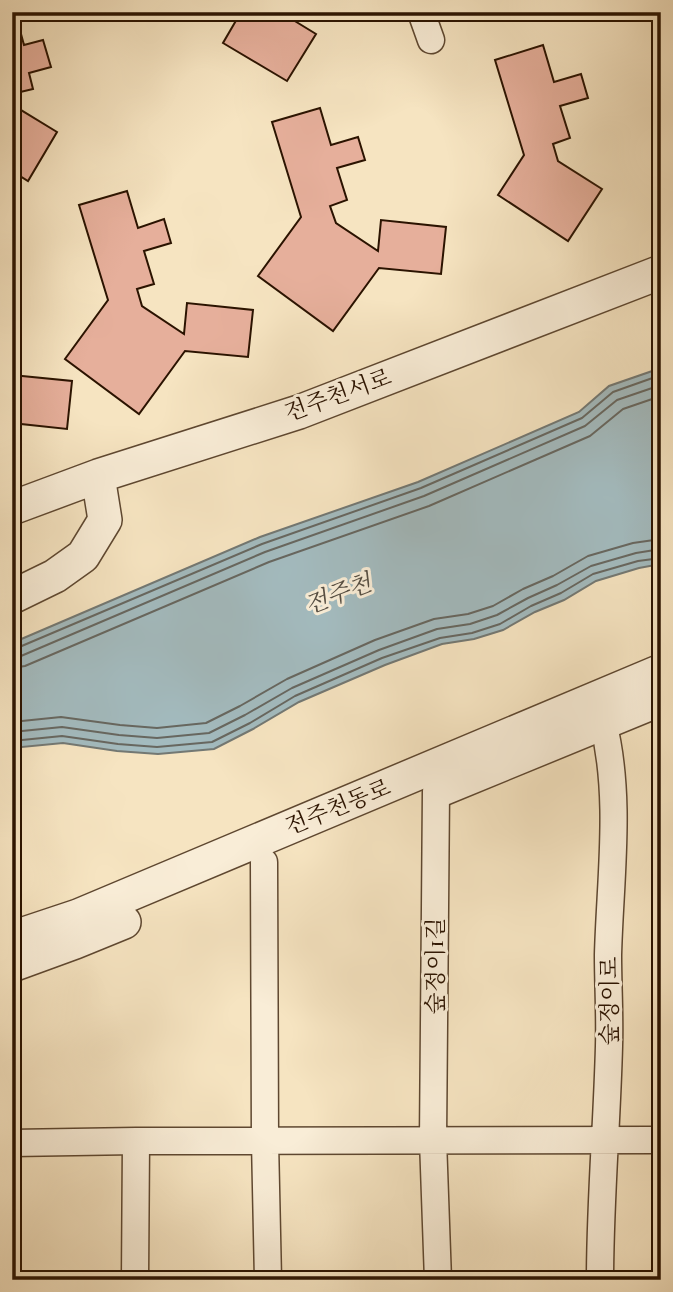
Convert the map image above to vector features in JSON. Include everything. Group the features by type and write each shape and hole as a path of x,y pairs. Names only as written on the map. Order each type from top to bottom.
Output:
{"street":[{"path":"421,12 431,40"},
{"name":"전주천서로","path":"12,508 98,476 299,412 661,272"},
{"path":"12,597 55,576 83,556 105,520 98,476"},
{"name":"전주천동로","path":"12,938 78,916 661,671"},
{"name":"전주천동로","path":"12,965 75,942 661,699"},
{"name":"숲정이로","path":"600,1280 609,1046 608,956 613,779 603,723"},
{"name":"숲정이1길","path":"436,791 433,1140 438,1270"},
{"path":"264,862 268,1274"},
{"path":"12,1143 661,1140"},
{"path":"135,1280 136,1141"}],"water":[{"name":"전주천","path":"661,368 661,564 596,581 503,630 474,639 442,644 385,665 299,702 214,749 158,754 63,743 12,748 12,643 260,537 418,482 579,412 609,386"}],"building":[{"path":"241,12 280,12 316,34 287,81 223,43"},
{"path":"241,12 280,12 316,34 287,81 223,43"},
{"path":"18,23 24,45 43,40 51,67 29,73 33,89 16,93 21,110 57,132 28,181 12,171 12,25"},
{"path":"543,45 554,82 581,74 588,98 560,106 570,138 553,144 558,161 602,189 568,241 498,195 524,155 495,60"},
{"path":"320,108 331,145 358,137 365,160 337,168 347,200 330,206 336,223 378,251 381,220 446,227 441,274 379,268 333,331 258,276 301,217 272,122"},
{"path":"12,110 21,110 57,132 28,181 12,171"},
{"path":"127,191 138,228 164,219 171,243 144,251 154,284 137,289 142,306 184,334 187,303 253,310 248,357 185,351 139,414 65,359 108,300 79,205"},
{"path":"12,375 72,381 67,429 12,423"}]}
